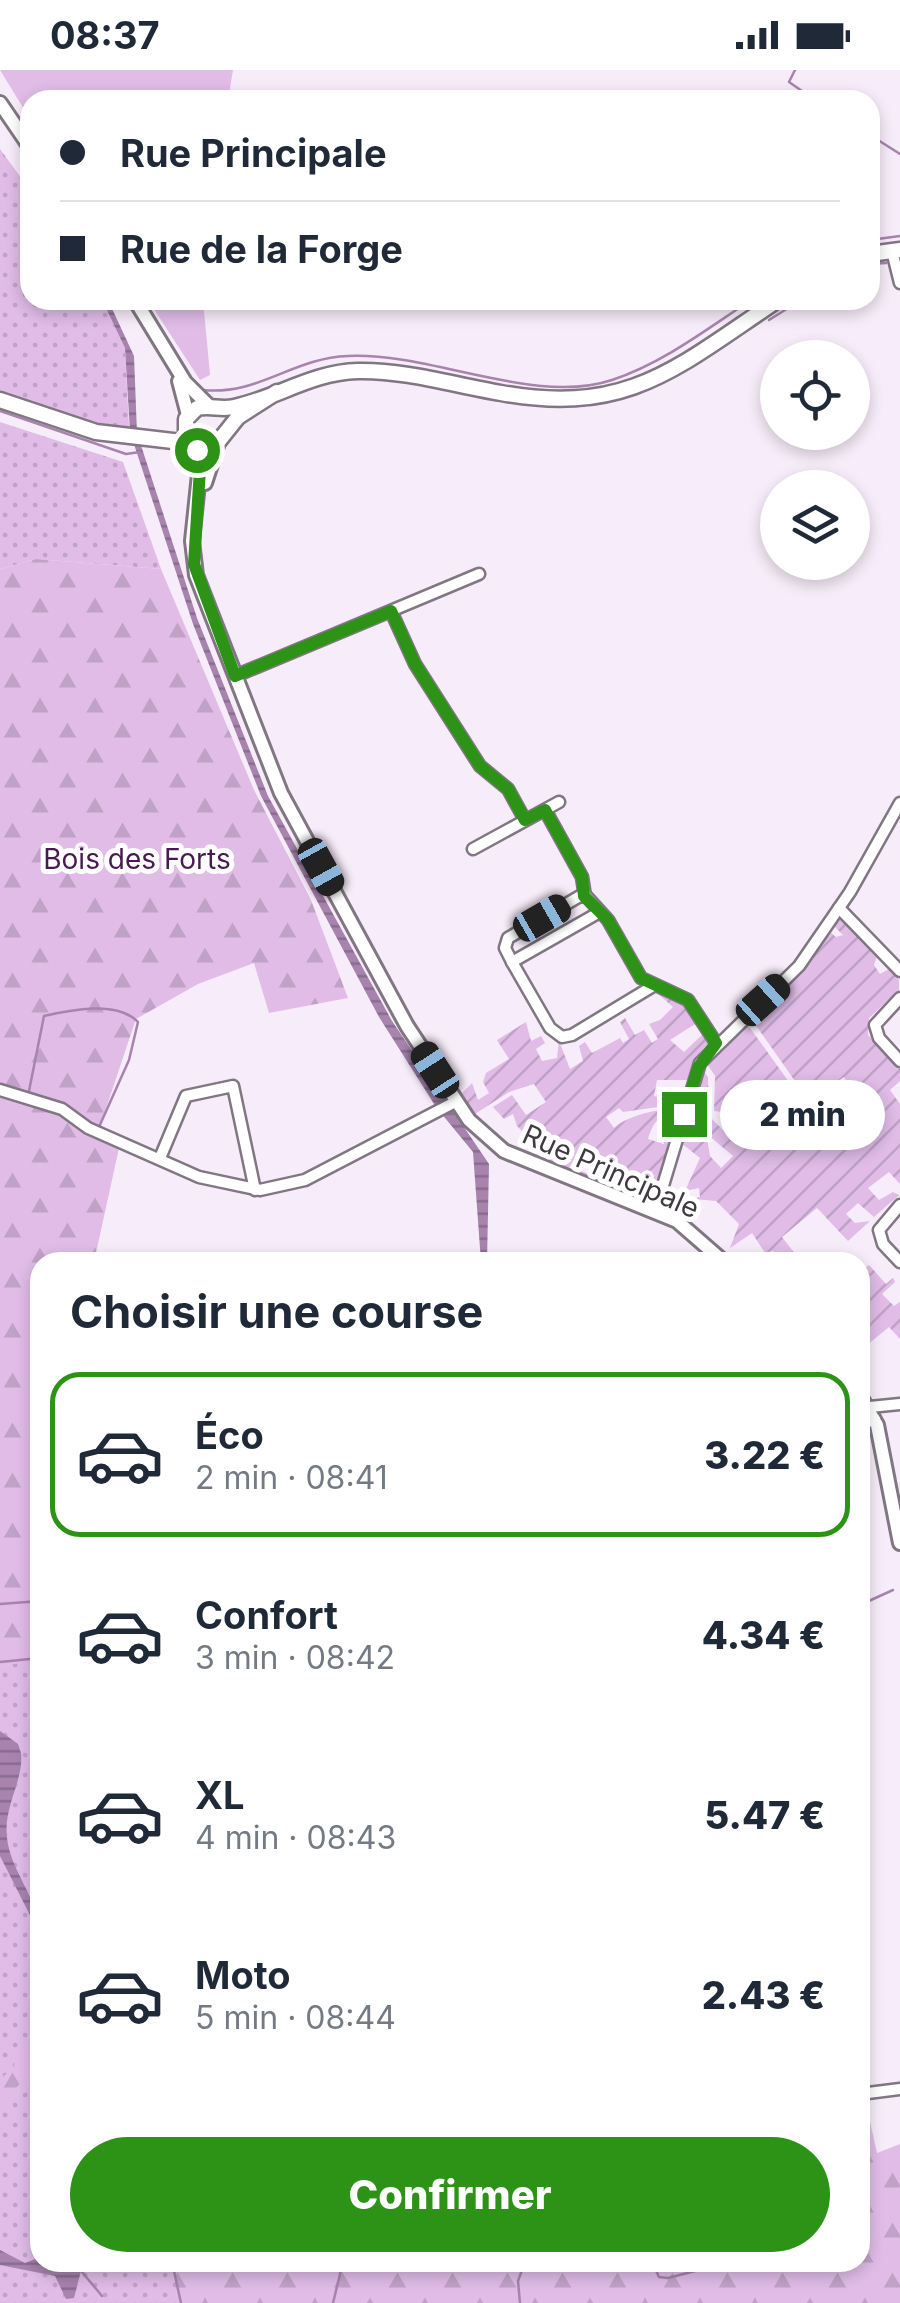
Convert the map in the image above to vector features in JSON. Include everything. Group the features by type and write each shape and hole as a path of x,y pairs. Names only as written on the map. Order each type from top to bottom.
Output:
{"main road":[{"path":"144,437 212,407 236,407 320,376 366,371 538,399 599,398 667,374 763,310"},
{"path":"0,400 88,430 217,446 242,414 278,392"},
{"path":"212,407 224,418 226,430"},
{"path":"186,418 192,445"}],"street":[{"path":"0,104 20,133"},
{"path":"896,250 900,283"},
{"path":"141,310 193,392 212,407"},
{"path":"168,356 186,418"},
{"name":"Rue Principale","path":"192,445 200,469 192,546 205,595 235,676 291,813 402,1018 453,1103 481,1134 510,1154 655,1212 692,1231 714,1252"},
{"name":"Rue Principale","path":"205,595 200,530 206,478 217,446"},
{"path":"235,676 478,574"},
{"path":"391,611 415,664 480,766 508,789 525,820"},
{"path":"473,849 559,802"},
{"path":"655,1212 695,1073 716,1043 790,976 839,908 900,803"},
{"path":"545,810 582,877 584,896 608,920 641,978 688,1000 716,1043"},
{"path":"584,896 506,940 512,962 552,1031 562,1037 572,1035 653,986"},
{"path":"839,908 900,971"},
{"path":"512,962 598,913"},
{"path":"900,998 875,1025 879,1038 900,1061"},
{"path":"160,1158 186,1096 233,1086 255,1190"},
{"path":"0,1090 67,1111 88,1128 205,1178 255,1190 306,1180 453,1103"},
{"path":"900,1205 883,1221 880,1233 900,1262"},
{"path":"870,1416 900,1404"},
{"path":"870,1409 900,1544"},
{"path":"870,2092 900,2088"}],"green space":[{"path":"0,70 233,70 230,90 20,90 20,103"},
{"path":"0,149 20,176 20,310 107,310 125,348 129,427 88,423 0,393"},
{"path":"154,310 204,310 210,375 200,380"},
{"path":"0,422 123,462 161,569 36,559 0,569"},
{"name":"Bois des Forts","path":"36,559 161,569 254,790 311,900 348,998 269,1013 254,963 198,984 136,1019 99,1129 119,1148 96,1252 30,1252 30,1661 0,1666 0,569"},
{"path":"838,917 877,956 874,965 880,974 889,969 899,980 899,990 869,1018 868,1035 900,1069 900,1081 890,1090 900,1104 900,1184 889,1172 868,1188 879,1200 893,1192 899,1195 874,1217 858,1203 846,1214 855,1223 870,1221 848,1241 817,1208 782,1237 794,1252 764,1252 752,1233 730,1248 739,1224 716,1201 693,1199 700,1197 699,1188 685,1191 700,1158 681,1143 690,1134 707,1138 710,1156 721,1168 733,1156 701,1129 698,1120 702,1116 697,1111 690,1118 693,1129 684,1129 704,1072 708,1077 709,1116 725,1132 737,1122 729,1113 714,1111 715,1076 706,1062 745,1021 812,1114 829,1103 836,1115 841,1112 844,1118 861,1105 844,1077 809,1101 750,1017 829,931 836,937 843,935 833,925"},
{"path":"657,993 683,1004 695,1024 670,1040 684,1052 702,1035 708,1044 688,1080 657,1080 654,1096 665,1099 667,1090 684,1088 679,1104 623,1112 619,1108 606,1117 614,1128 644,1114 679,1111 660,1118 648,1139 664,1144 667,1129 658,1123 667,1118 675,1122 660,1181 636,1173 629,1194 572,1173 574,1168 589,1174 593,1165 576,1157 567,1171 541,1160 559,1146 533,1133 527,1136 517,1126 513,1114 504,1119 493,1107 512,1095 526,1115 546,1102 534,1084 509,1092 475,1114 460,1095 472,1083 478,1100 489,1093 483,1082 486,1073 509,1059 497,1040 526,1022 531,1041 541,1036 545,1043 536,1049 542,1061 557,1058 559,1041 570,1069 583,1061 579,1046 585,1042 592,1053 620,1038 623,1043 629,1039 620,1022 625,1018 635,1035 644,1030 652,1043 658,1039 649,1024 660,1020 673,1007"},
{"path":"870,1266 886,1284 893,1278 895,1282 882,1294 894,1306 900,1302 900,1339 889,1327 870,1343"},
{"path":"30,1661 30,2272 173,2272 181,2303 0,2303 0,1666"},
{"path":"30,2045 30,2073 8,2096 0,2122 0,2080 14,2066 17,2046"},
{"path":"870,2122 877,2153 900,2144 900,2303 181,2303 173,2272 870,2272"}],"shaded area":[{"path":"107,310 113,310 134,356 137,433 197,618 268,796 392,1021 489,1164 487,1252 480,1252 473,1152 436,1107 379,1017 261,796 193,624 130,432 125,348"},
{"path":"0,1731 18,1744 21,1753 7,1838 30,1899 30,1915 0,1856"},
{"path":"0,2250 25,2263 30,2261 30,2271 0,2265"},
{"path":"35,2272 81,2272 74,2298 66,2299 55,2276"}],"waterway":[{"path":"795,70 789,82 801,90"},
{"path":"880,141 900,154"},
{"path":"880,239 900,236"},
{"path":"880,263 886,263"},
{"path":"202,390 241,388 310,363 348,356 413,362 516,383 582,386 612,380 649,364 736,310"},
{"path":"769,320 785,310"},
{"path":"0,411 126,454 140,452"},
{"path":"28,1096 44,1016 93,1009 129,1015 138,1022 129,1060 99,1127"},
{"path":"870,1600 893,1590"},
{"path":"0,1604 30,1602"},
{"path":"0,1662 30,1659"},
{"path":"82,2272 102,2296"},
{"path":"174,2272 181,2303"},
{"path":"333,2303 341,2272"},
{"path":"520,2303 521,2272"},
{"path":"657,2272 659,2277 668,2278 691,2272"}],"route":[{"path":"197,450 200,469 192,535 194,564 235,676 391,611 412,661 480,766 508,789 525,820 545,810 582,877 584,896 608,920 641,978 688,1000 716,1043 698,1068 684,1114"}]}
